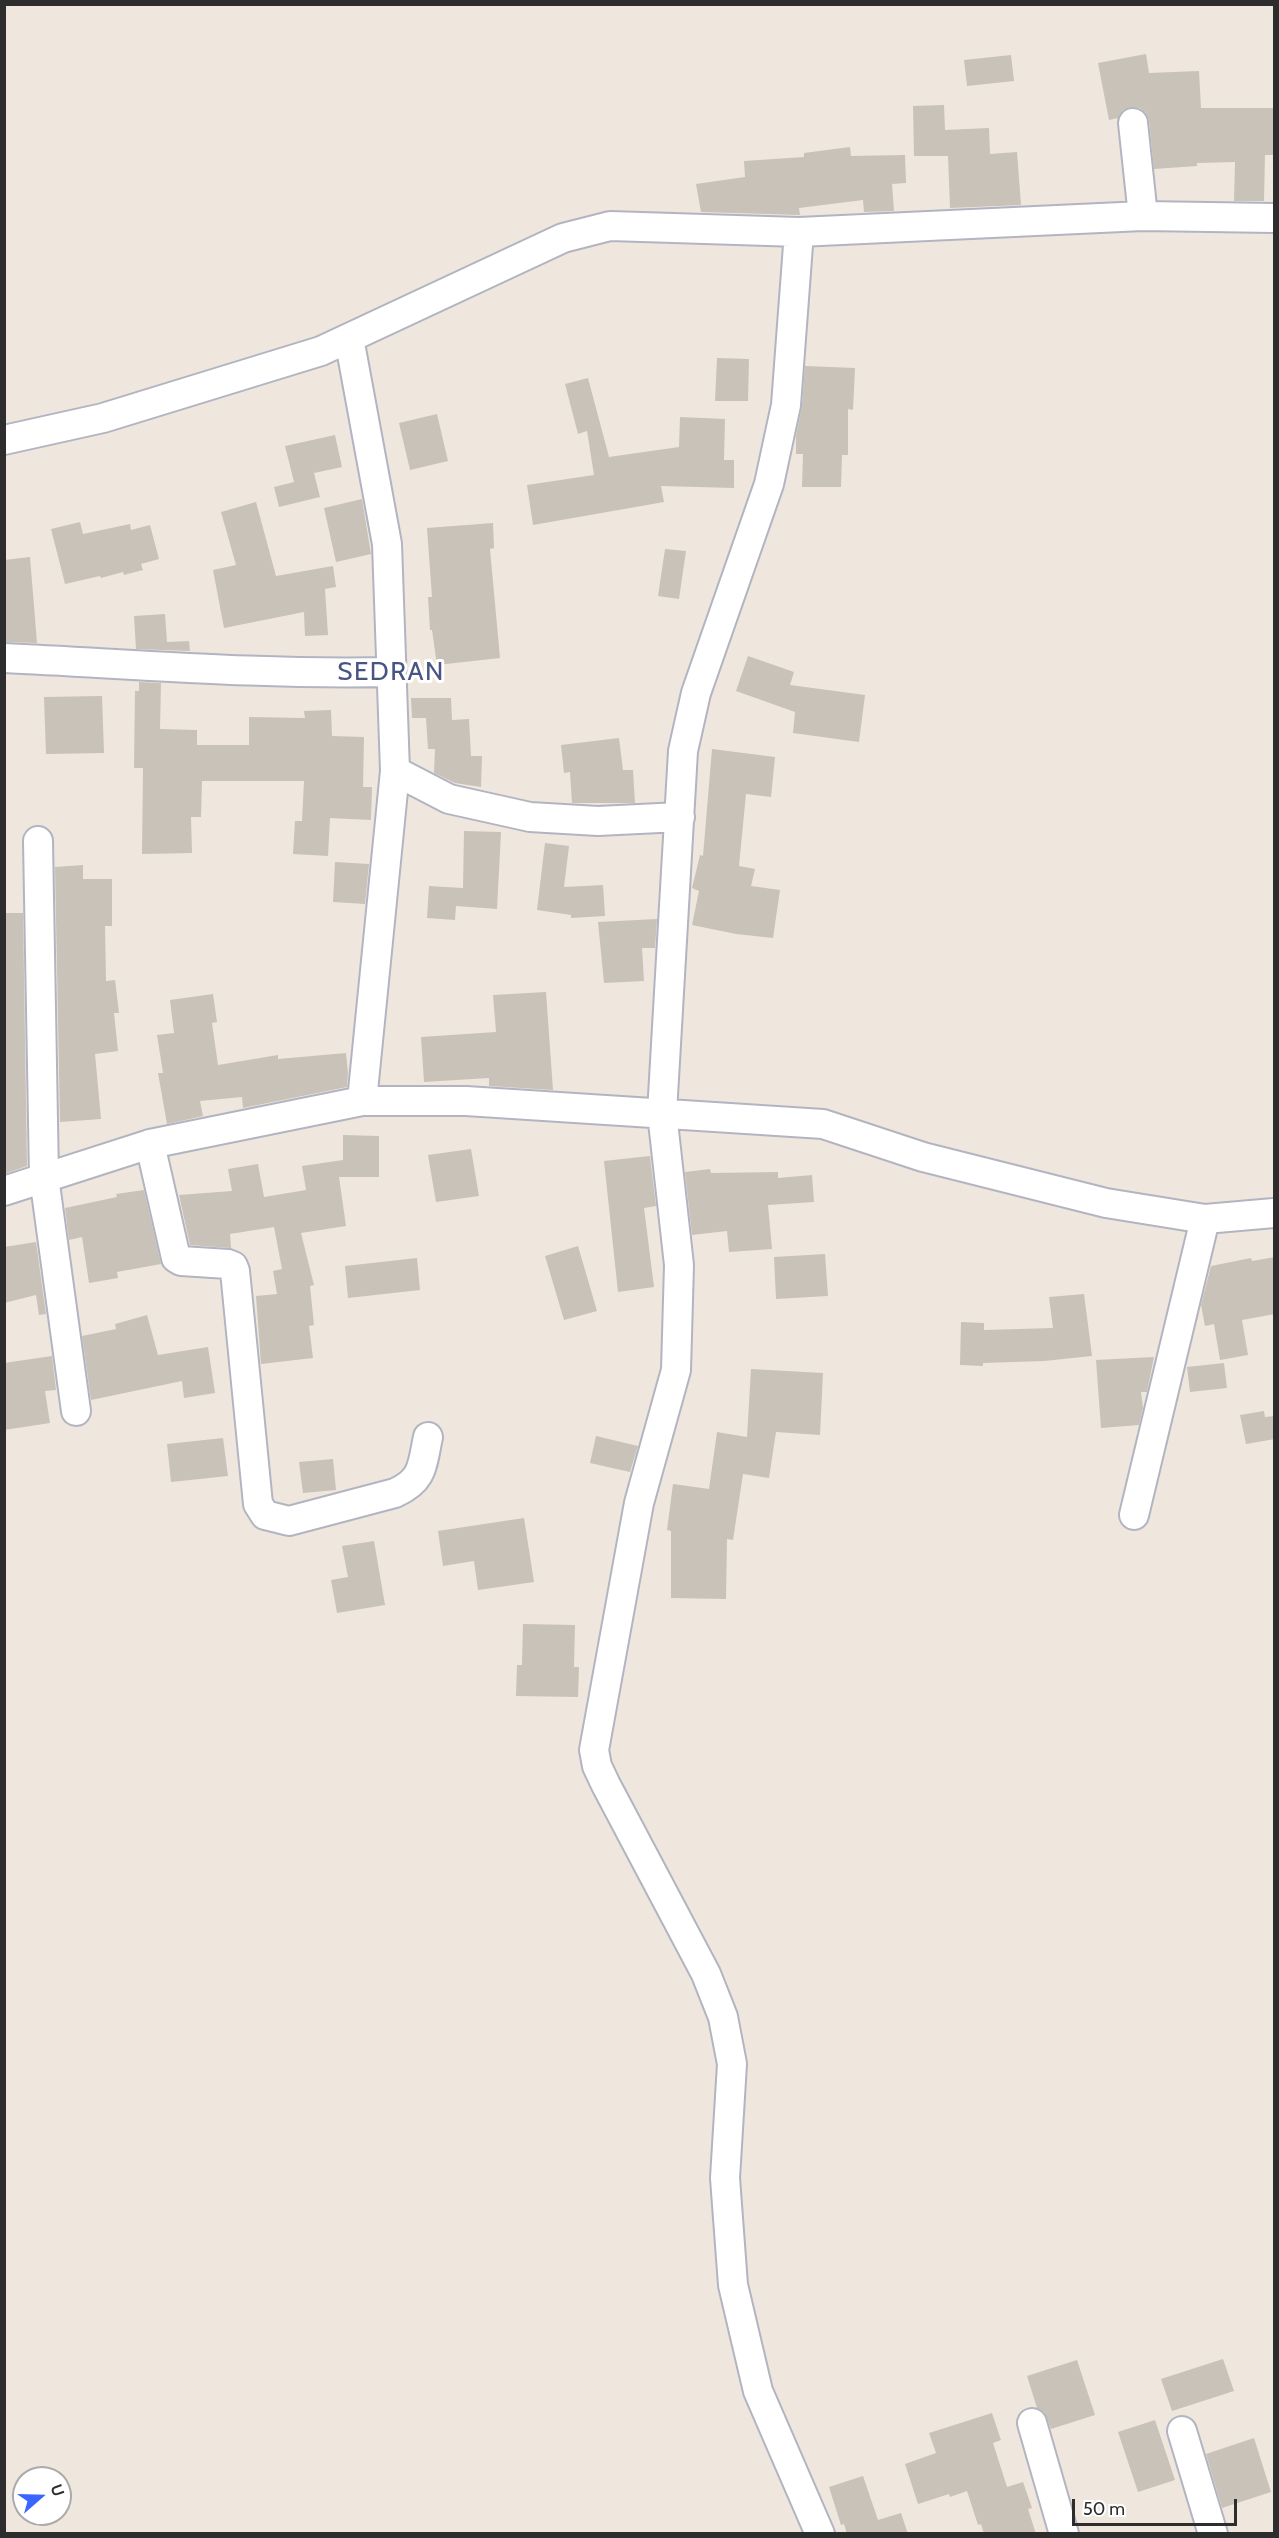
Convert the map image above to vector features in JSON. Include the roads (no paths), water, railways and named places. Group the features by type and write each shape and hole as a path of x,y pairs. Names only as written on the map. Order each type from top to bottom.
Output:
{"street":[{"path":"1133,123 1143,216"},
{"path":"4,440 104,418 321,351 563,238 610,226 799,232 1143,216 1275,218"},
{"path":"799,232 786,405 769,484 696,693 683,751 662,1113 679,1265 676,1370 639,1503 594,1750 597,1766 606,1785 706,1974 723,2017 732,2064 725,2178 733,2285 758,2391 820,2534"},
{"path":"350,338 387,544 395,771 362,1101"},
{"path":"4,658 244,672 314,674 391,672"},
{"path":"395,771 449,800 530,817 598,821 680,817"},
{"path":"38,841 44,1177 76,1411"},
{"path":"4,1191 150,1143 362,1101 466,1101 823,1124 923,1156 1106,1203 1205,1219 1275,1213"},
{"path":"150,1143 176,1258 181,1261 228,1264 236,1270 258,1504 266,1515 289,1521 395,1493 410,1486 420,1475 428,1437"},
{"path":"1134,1515 1205,1219"},
{"path":"1032,2423 1064,2534"},
{"path":"1182,2431 1213,2534"}],"district":[{"name":"SEDRAN","path":"391,672"}]}
